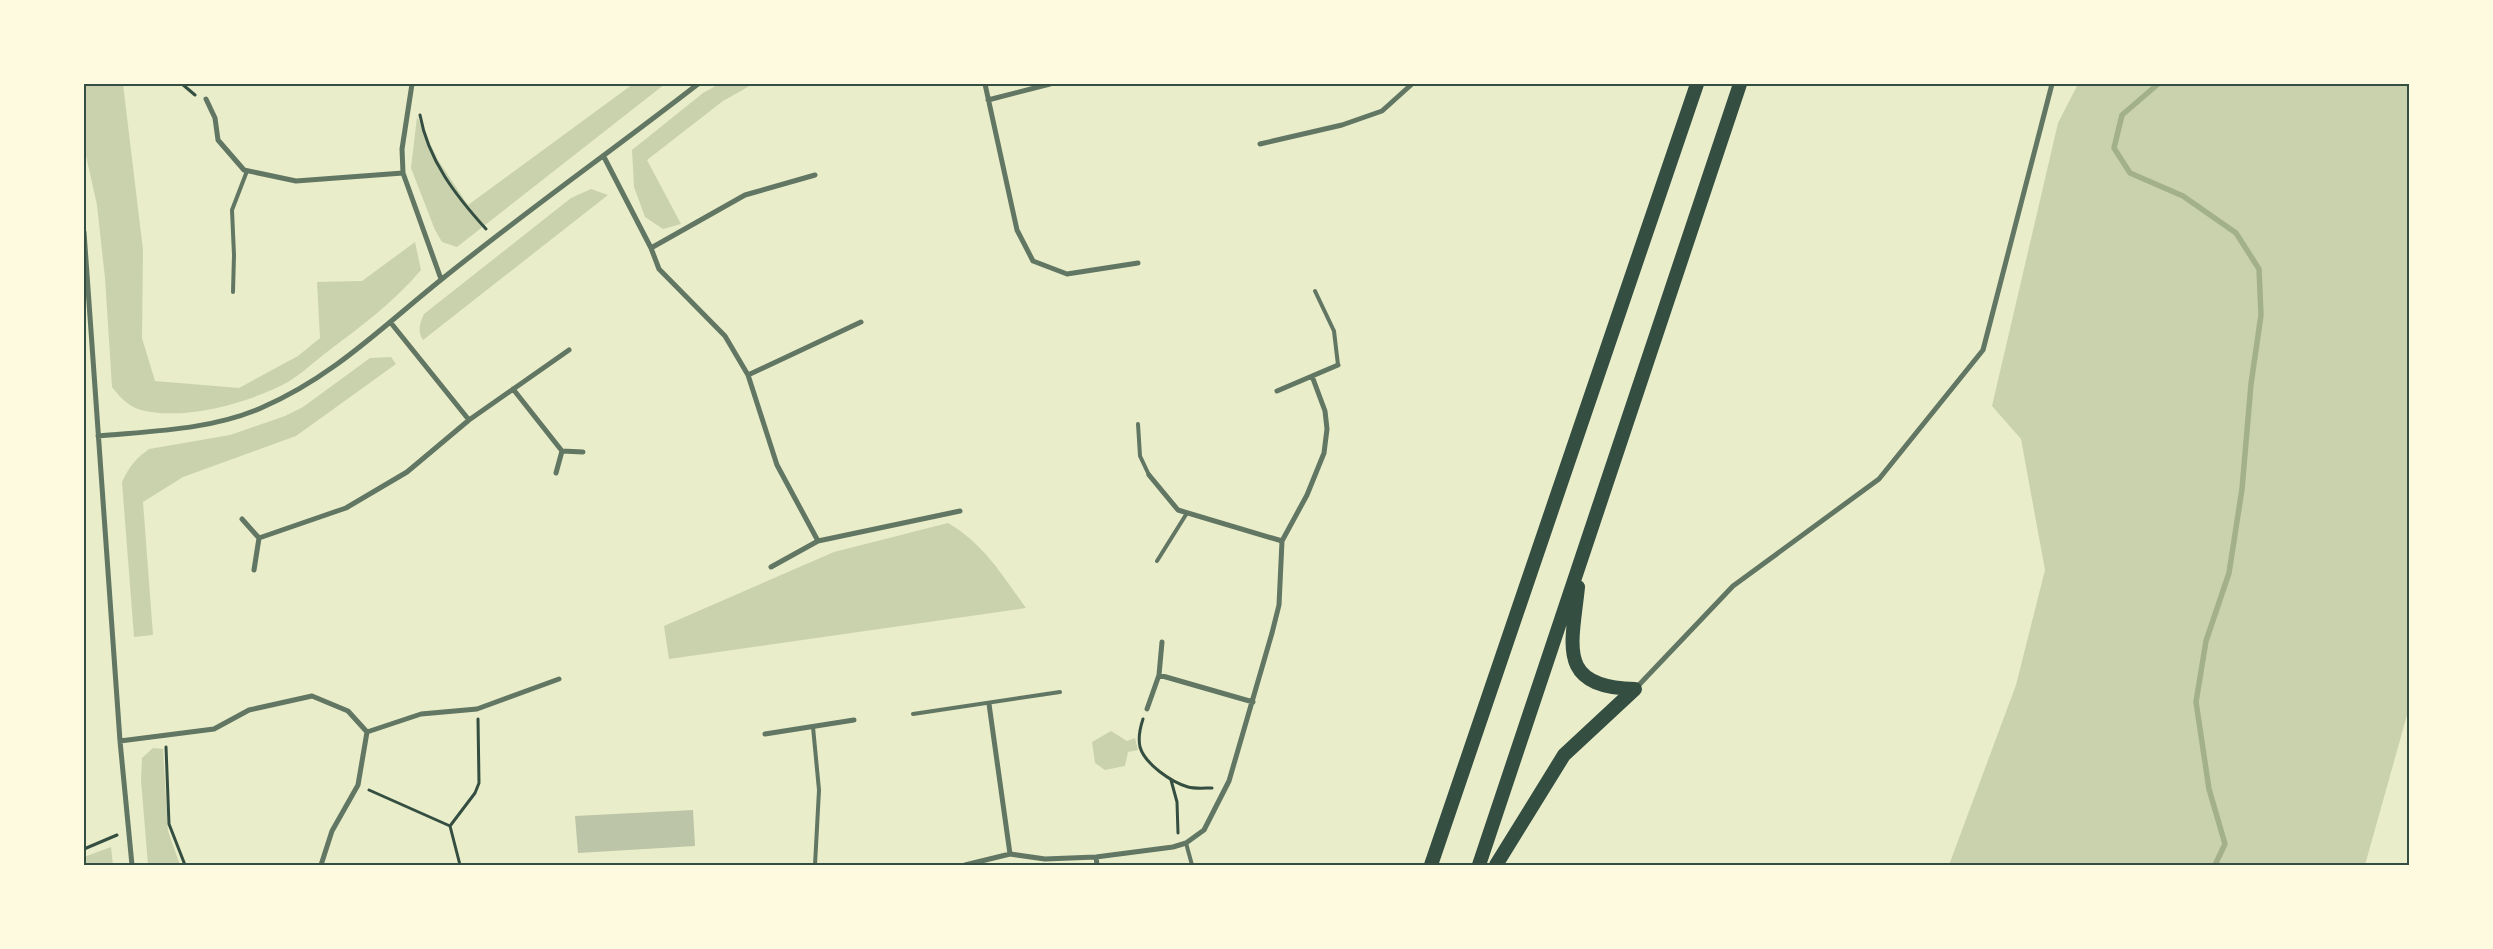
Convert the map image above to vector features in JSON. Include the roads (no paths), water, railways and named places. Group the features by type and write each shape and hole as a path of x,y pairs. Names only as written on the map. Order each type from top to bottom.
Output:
{"highway":[{"path":"1431,865 1697,84"},
{"path":"1478,865 1740,84"},
{"path":"1580,562 1572,650 1579,670 1592,680 1609,688 1635,688"},
{"path":"1496,865 1564,755 1635,688"}],"street":[{"path":"412,84 402,149 403,173 441,279"},
{"path":"98,436 209,425 260,409 319,379 391,323 441,279 698,84"},
{"path":"985,84 1017,230 1033,261 1067,274 1138,263"},
{"path":"988,100 1050,84"},
{"path":"1260,144 1342,125 1382,111 1412,84"},
{"path":"1635,688 1733,586 1879,479 1983,350 2052,84"},
{"path":"206,98 215,118 218,140 244,170 296,181 403,173"},
{"path":"604,156 651,248 659,269 725,336 748,375 777,465 818,541"},
{"path":"651,248 745,195 815,175"},
{"path":"84,232 120,741 132,865"},
{"path":"748,375 861,322"},
{"path":"391,323 469,420"},
{"path":"259,538 346,508 407,472 469,420 568,350"},
{"path":"1277,391 1338,365"},
{"path":"965,865 1010,854 1045,859 1096,857 1173,847 1186,843 1204,830 1229,781 1279,605 1282,541 1308,495 1324,453 1327,429 1324,411 1312,376"},
{"path":"513,389 562,451 583,452"},
{"path":"556,473 562,451"},
{"path":"1150,474 1178,510 1282,541"},
{"path":"771,567 818,541 960,511"},
{"path":"242,519 259,538"},
{"path":"254,570 259,538"},
{"path":"1147,709 1159,675 1162,642"},
{"path":"1159,675 1252,702"},
{"path":"366,732 421,714 477,708 560,679"},
{"path":"120,741 214,729 249,710 312,696 348,711 366,732 358,785 332,831 321,865"},
{"path":"989,704 1010,854"},
{"path":"764,734 854,720"},
{"path":"1096,857 1096,865"}],"lane":[{"path":"233,292 232,210 247,171"},
{"path":"1315,291 1334,331 1338,365"},
{"path":"1138,424 1140,456 1150,474"},
{"path":"1157,561 1187,513"},
{"path":"913,714 1060,692"},
{"path":"813,727 819,790 815,865"},
{"path":"1186,843 1192,865"}],"waterway":[{"path":"2158,84 2122,115 2114,148 2130,173 2183,196 2236,233 2259,269 2261,315 2251,384 2242,489 2229,573 2206,641 2196,702 2209,789 2225,844 2215,865"}]}
